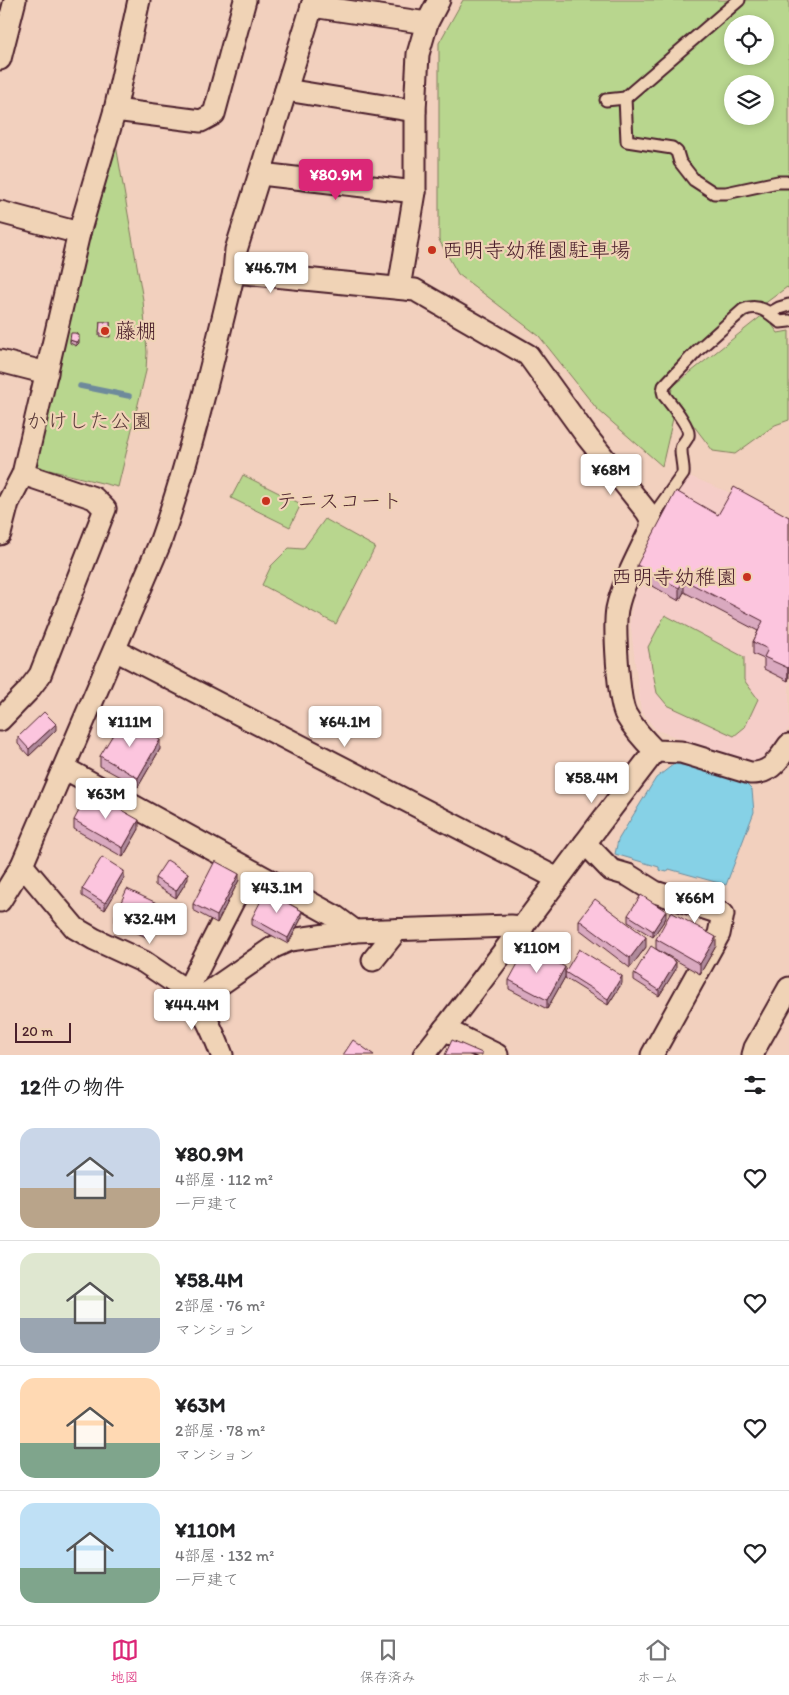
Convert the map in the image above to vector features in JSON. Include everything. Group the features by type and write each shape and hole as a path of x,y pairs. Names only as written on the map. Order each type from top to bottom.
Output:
{"street":[{"path":"0,59 15,0"},
{"path":"0,534 4,502 23,474 79,234 114,110 139,0"},
{"path":"114,110 201,121 214,114 245,0"},
{"path":"399,288 415,192 415,111 418,54 427,23 439,0"},
{"path":"0,901 22,865 160,543 177,495 201,412 234,272 236,250 313,3 427,23"},
{"path":"286,90 415,111"},
{"path":"261,174 415,192"},
{"path":"0,212 79,234"},
{"path":"234,272 415,290 528,355 588,438 651,519 651,528 623,589 617,609 615,632 621,695 625,714 640,736 655,751 681,752 750,773 759,773 770,769 789,745"},
{"path":"0,361 47,373"},
{"path":"0,720 28,692 40,675 105,509 94,498 23,474"},
{"path":"115,650 558,879"},
{"path":"424,1055 655,751"},
{"path":"64,768 336,917 355,931"},
{"path":"585,843 611,870 628,875 655,892 723,914 719,934 652,1055"},
{"path":"22,865 75,928 144,962 192,996 222,1055"},
{"path":"192,996 248,870"},
{"path":"192,996 274,947 290,940 355,931 523,927"},
{"path":"373,960 397,930"},
{"path":"753,1055 755,1048 789,988"},
{"path":"444,1029 497,1055"}],"lane":[{"path":"606,100 625,98 739,0"},
{"path":"625,98 627,141 672,148 677,152 680,162 694,180 714,193 726,193 778,182 789,182"},
{"path":"651,519 684,474 681,446 689,436 688,429 664,395 664,386 698,350 744,310 756,306 770,313 780,322 789,321"},
{"path":"770,313 779,308 789,306"}],"shaded area":[{"path":"682,473 789,517 789,728 776,749 757,765 656,730 641,711 630,621 636,581 666,518 662,508"}],"green space":[{"path":"463,0 789,0 789,289 787,287 665,378 674,414 662,466 597,409 539,336 458,274 439,240 439,43"},
{"name":"かけした公園","path":"116,145 143,300 147,352 146,371 118,487 37,467 34,463 92,229"},
{"path":"764,314 778,333 789,331 789,420 775,425 735,454 713,451 671,396 672,387"},
{"name":"テニスコート","path":"243,475 301,504 290,527 231,498"},
{"path":"325,519 375,547 336,624 262,585 271,566 289,548 303,549"},
{"path":"665,615 744,657 744,680 758,699 745,727 734,736 667,705 657,693 648,647"}],"water":[{"path":"674,764 690,766 746,784 752,790 754,812 726,885 669,869 667,872 659,870 659,867 615,854 618,840 656,778"}],"building":[{"name":"藤棚","path":"100,322 110,322 110,333 99,333"},
{"path":"71,333 79,335 79,340 76,342 70,340"},
{"path":"734,487 789,517 788,668 764,657 768,649 753,642 763,621 684,580 679,588 637,565 676,491 718,515"},
{"path":"44,712 56,724 29,749 18,737"},
{"path":"123,718 160,740 138,778 100,756"},
{"path":"89,792 139,820 123,848 74,820"},
{"path":"102,857 124,871 105,903 82,889"},
{"path":"167,860 188,873 176,891 155,878"},
{"path":"215,861 239,874 217,916 193,904"},
{"path":"127,889 163,906 150,933 115,915"},
{"path":"266,891 302,911 288,938 252,918"},
{"path":"641,895 666,911 653,931 628,915"},
{"path":"595,899 646,937 630,958 579,920"},
{"path":"671,912 716,937 700,964 656,939"},
{"path":"651,946 676,962 659,990 634,974"},
{"path":"527,947 565,967 547,1000 509,980"},
{"path":"579,949 622,976 608,999 565,972"},
{"path":"353,1040 374,1055 343,1055"},
{"path":"452,1040 482,1053 482,1055 445,1055"}],"waterway":[{"path":"80,386 129,396"}],"place":[{"name":"西明寺幼稚園駐車場","path":"432,250"},
{"name":"藤棚","path":"105,331"},
{"name":"テニスコート","path":"266,501"},
{"name":"西明寺幼稚園","path":"747,577"}]}
